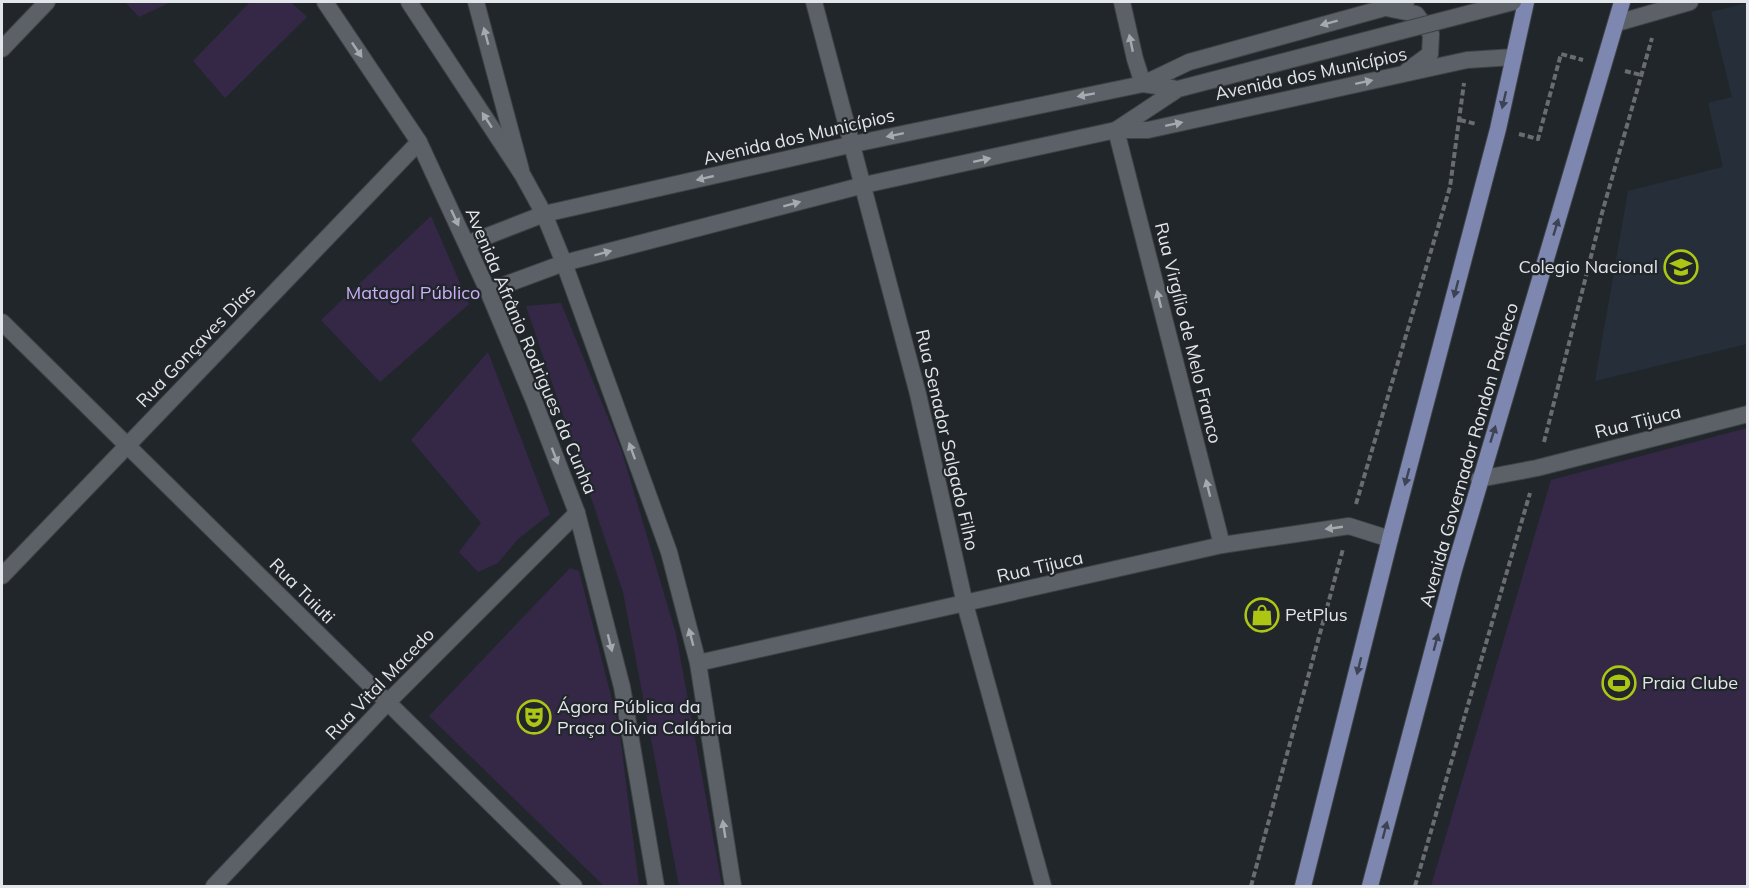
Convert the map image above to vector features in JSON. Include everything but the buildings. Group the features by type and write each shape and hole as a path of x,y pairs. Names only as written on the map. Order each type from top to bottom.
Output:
{"main road":[{"path":"1303,886 1390,539 1498,129 1526,2"},
{"name":"Avenida Governador Rondon Pacheco","path":"1370,886 1479,479 1622,2"}],"street":[{"path":"2,49 46,2"},
{"name":"Avenida Afrânio Rodrigues da Cunha","path":"325,2 419,142 488,291 577,513 622,687 656,886"},
{"path":"409,2 522,174 544,214 564,263 669,552 698,663 733,886"},
{"path":"476,2 522,174"},
{"name":"Rua Senador Salgado Filho","path":"813,2 854,144 918,394 965,604 1043,886"},
{"path":"1122,2 1143,84"},
{"name":"Avenida dos Municípios","path":"467,244 544,214 854,144 1143,84 1189,62 1406,2"},
{"path":"1178,89 1513,2"},
{"path":"1617,22 1690,2"},
{"path":"1383,8 1416,14 1431,34 1430,54 1404,74"},
{"name":"Avenida dos Municípios","path":"488,291 564,263 864,185 1116,130 1148,130 1467,60 1514,57"},
{"name":"Avenida dos Municípios","path":"1143,84 1178,89"},
{"name":"Avenida dos Municípios","path":"1116,130 1178,89"},
{"name":"Rua Virgílio de Melo Franco","path":"1116,130 1222,545"},
{"name":"Rua Gonçaves Dias","path":"2,576 419,142"},
{"name":"Rua Tuiuti","path":"2,322 574,886"},
{"name":"Rua Tijuca","path":"1479,479 1537,468 1748,414"},
{"name":"Rua Vital Macedo","path":"214,886 387,703 577,513"},
{"name":"Rua Tijuca","path":"698,663 1222,545 1349,526 1390,539"}],"path":[{"path":"1462,121 1538,139 1561,54 1639,75"},
{"path":"1251,886 1349,526 1450,187 1462,121 1467,60"}],"shaded area":[{"name":"Colegio Nacional","path":"1747,3 1747,344 1595,381 1628,191 1723,167 1708,103 1732,97 1711,12"}],"green space":[{"path":"125,2 171,2 139,17"},
{"path":"250,2 291,2 307,17 225,98 193,61"},
{"name":"Matagal Público","path":"431,216 469,304 380,382 321,320"},
{"path":"561,303 622,452 676,634 722,886 679,886 623,592 526,306"},
{"path":"488,352 550,514 518,539 498,563 478,572 459,552 481,523 411,440"},
{"name":"Praia Clube","path":"1747,428 1747,886 1431,886 1551,480"},
{"path":"570,568 579,571 619,727 639,886 604,886 429,716"}],"place":[{"name":"Colegio Nacional","path":"1681,267"},
{"name":"PetPlus","path":"1262,615"},
{"name":"Praia Clube","path":"1619,683"},
{"name":"Ágora Pública da Praça Olivia Calábria","path":"534,717"}]}
